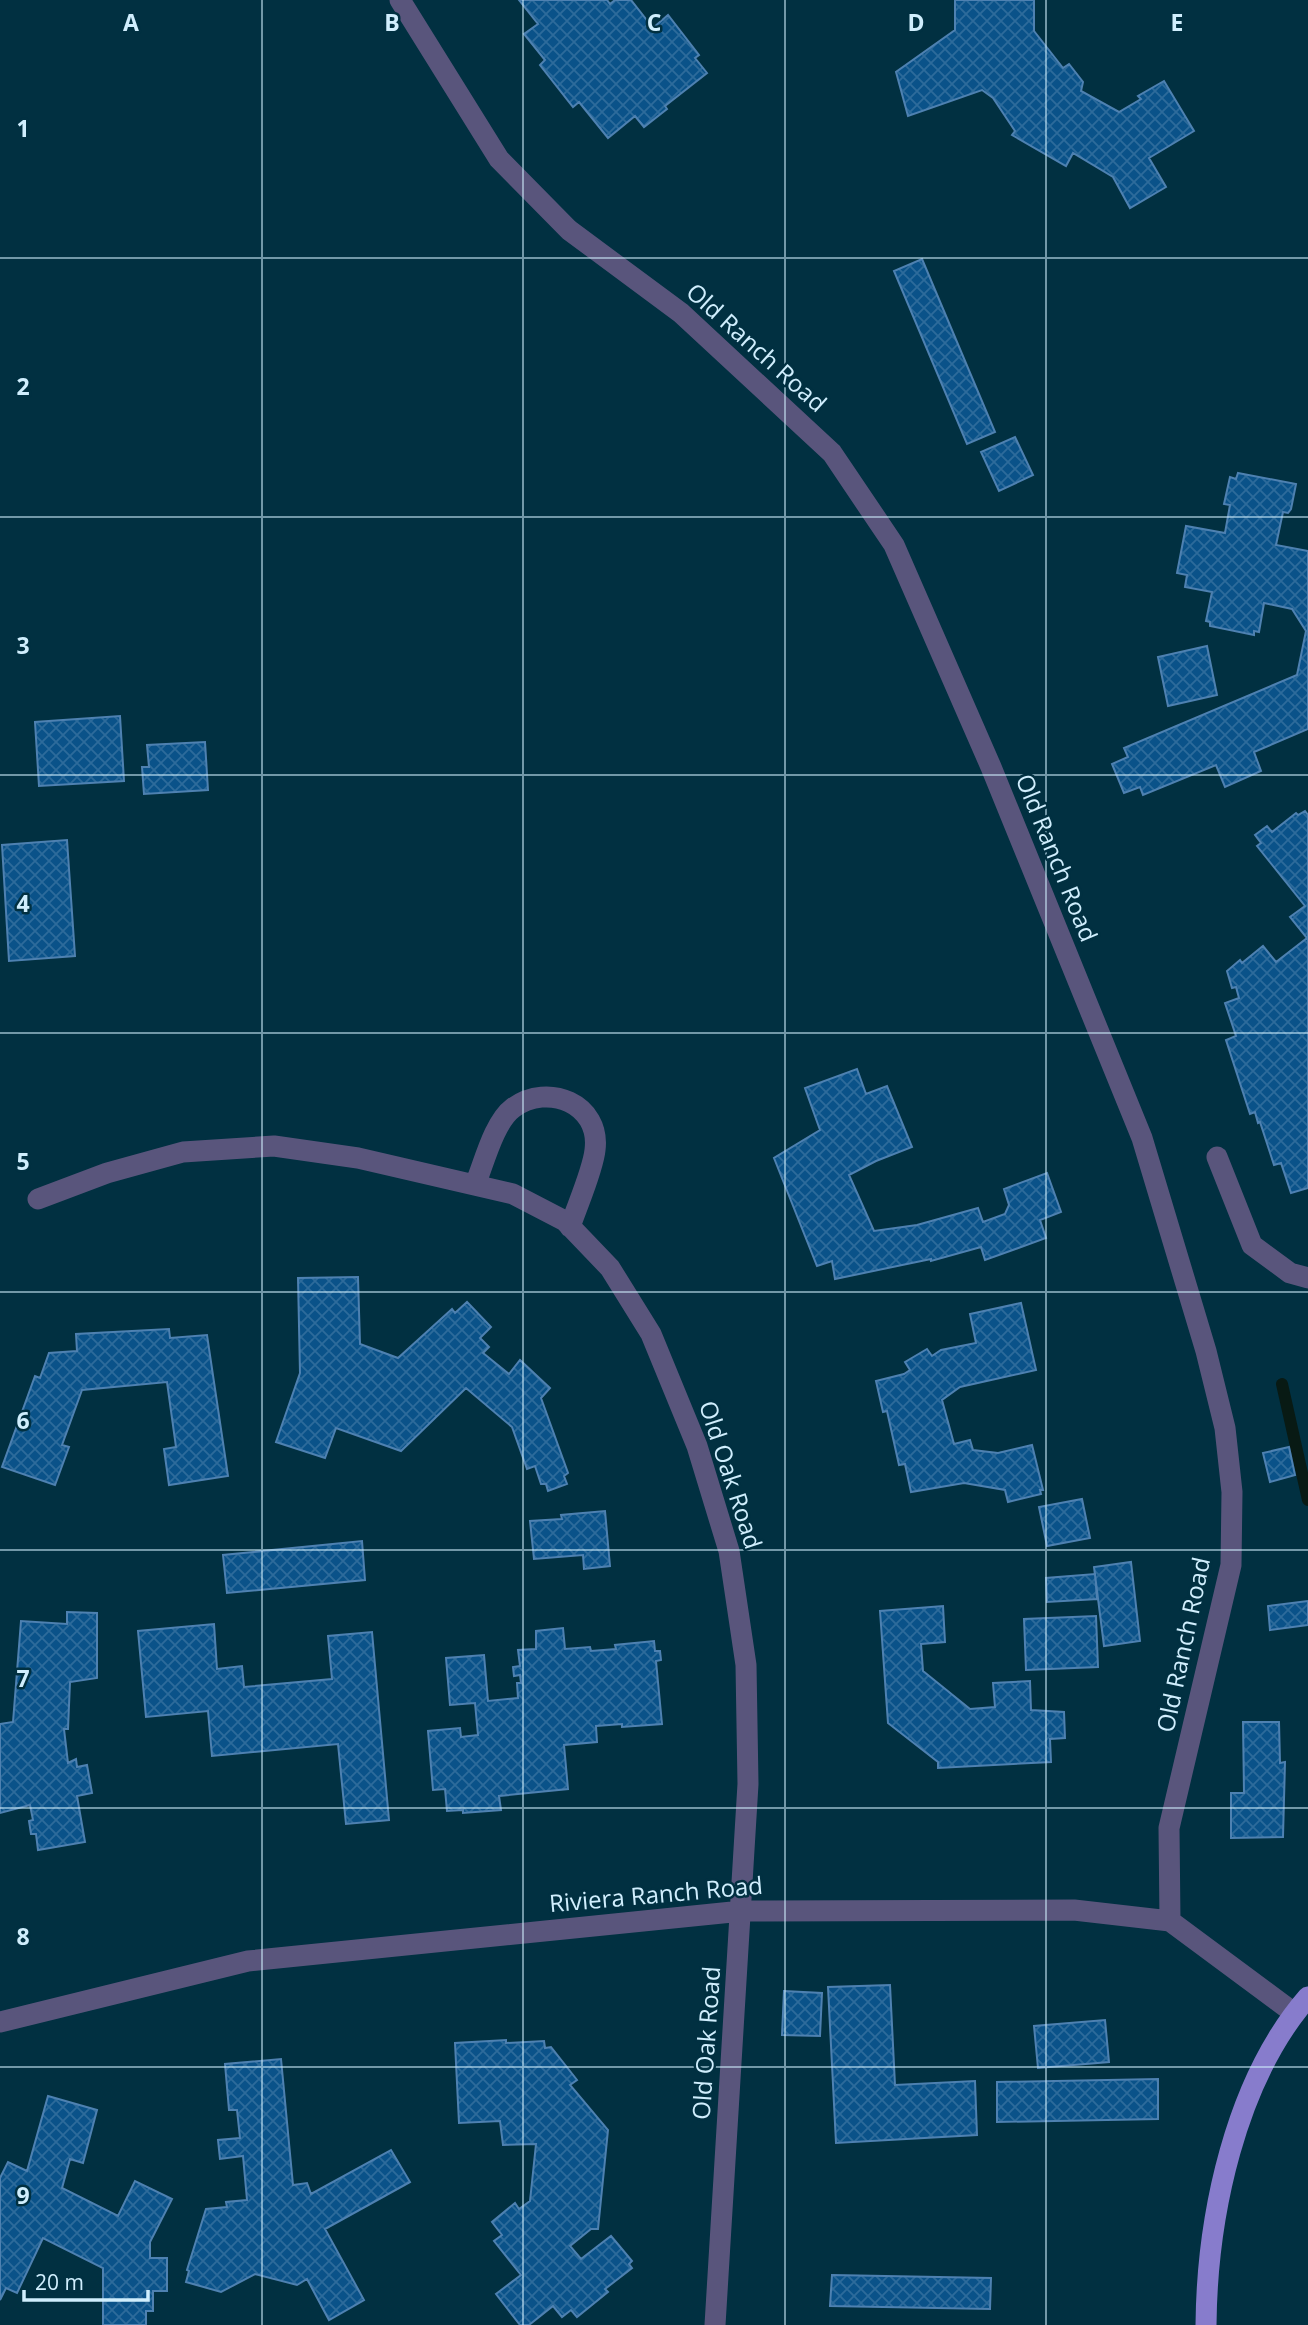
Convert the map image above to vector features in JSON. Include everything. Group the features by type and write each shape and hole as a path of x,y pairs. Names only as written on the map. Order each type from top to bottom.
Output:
{"main road":[{"path":"1206,2325 1206,2299 1218,2201 1238,2123 1262,2068 1301,2005"}],"street":[{"name":"Old Ranch Road","path":"400,0 499,159 569,230 681,313 832,453 894,545 991,766 1142,1138 1206,1351 1225,1428 1233,1492 1231,1565 1169,1828 1170,1921"},
{"path":"475,1185 492,1139 512,1109 544,1096 563,1098 583,1112 593,1124 595,1150 570,1227"},
{"name":"Old Oak Road","path":"38,1199 107,1173 183,1152 274,1146 358,1158 513,1194 565,1221 610,1268 651,1334 697,1446 729,1551 746,1665 748,1784 715,2325"},
{"path":"1217,1157 1252,1245 1290,1273 1308,1278"},
{"name":"Riviera Ranch Road","path":"0,2022 248,1961 742,1911 1074,1910 1170,1921"},
{"path":"1170,1921 1301,2005"}],"building":[{"path":"519,0 607,0 610,4 615,0 631,0 653,28 668,15 699,55 695,58 707,73 665,106 667,109 644,127 635,116 608,138 579,102 573,107 540,65 545,60 524,34 538,24"},
{"path":"955,0 1034,0 1034,31 1063,68 1069,64 1083,82 1081,91 1119,112 1141,99 1138,96 1164,81 1194,131 1149,158 1166,187 1130,208 1113,177 1073,153 1066,166 1012,135 1015,131 993,98 982,90 908,116 896,72 955,30"},
{"path":"922,259 995,432 967,444 894,271"},
{"path":"1015,437 1033,475 999,491 981,452"},
{"path":"1238,473 1296,484 1291,509 1288,513 1283,512 1276,545 1308,551 1308,729 1254,752 1261,771 1225,787 1216,765 1143,795 1140,787 1124,793 1112,764 1128,757 1124,748 1297,675 1306,631 1292,609 1264,603 1259,632 1254,631 1254,635 1210,626 1210,622 1206,621 1212,592 1185,587 1187,575 1177,573 1186,526 1225,533 1230,505 1224,504 1230,477 1236,479"},
{"path":"1207,646 1217,695 1168,706 1158,657"},
{"path":"120,716 124,781 39,786 35,722"},
{"path":"205,742 208,790 144,794 142,767 149,767 147,745"},
{"path":"1305,811 1308,815 1308,1188 1291,1193 1281,1163 1274,1165 1255,1112 1250,1114 1226,1040 1236,1036 1225,1003 1239,998 1236,987 1232,988 1227,971 1240,960 1242,963 1263,946 1276,962 1307,938 1290,917 1305,906 1257,846 1261,843 1255,835 1267,826 1272,832 1296,813 1298,815"},
{"path":"67,840 75,956 9,961 2,845"},
{"path":"857,1069 866,1094 887,1086 912,1147 849,1175 874,1231 917,1225 978,1208 983,1222 1005,1214 1009,1205 1004,1189 1047,1173 1061,1212 1040,1220 1046,1238 985,1260 981,1247 931,1261 835,1279 832,1261 817,1266 774,1158 820,1130 805,1088"},
{"path":"358,1277 360,1344 398,1358 452,1309 455,1313 467,1302 491,1327 480,1338 489,1347 483,1353 509,1374 520,1360 550,1388 541,1398 568,1473 564,1476 567,1484 548,1491 546,1484 541,1484 535,1466 527,1469 512,1427 466,1388 401,1451 336,1428 325,1458 276,1442 300,1373 298,1278"},
{"path":"1021,1303 1036,1370 960,1387 942,1400 954,1444 970,1440 973,1450 998,1453 1032,1445 1043,1490 1040,1490 1041,1494 1008,1502 1005,1490 964,1483 911,1492 905,1464 899,1465 887,1411 883,1412 876,1381 904,1374 910,1370 905,1362 927,1349 932,1356 941,1350 976,1343 970,1314"},
{"path":"169,1329 170,1338 207,1335 228,1476 169,1485 164,1449 176,1447 167,1382 82,1390 62,1445 69,1447 55,1485 2,1467 35,1376 40,1378 49,1353 77,1351 76,1334"},
{"path":"1289,1447 1295,1475 1270,1482 1263,1453"},
{"path":"1082,1499 1090,1538 1047,1546 1039,1507"},
{"path":"605,1511 610,1566 584,1569 583,1555 534,1559 530,1521 562,1519 561,1515"},
{"path":"362,1541 365,1580 227,1593 223,1555"},
{"path":"1131,1562 1140,1641 1104,1646 1094,1567"},
{"path":"1095,1574 1097,1599 1047,1602 1046,1578"},
{"path":"1308,1601 1308,1625 1270,1630 1268,1606"},
{"path":"943,1606 945,1642 921,1644 923,1671 970,1709 995,1707 993,1683 1030,1681 1031,1710 1064,1712 1065,1738 1050,1739 1051,1762 938,1768 938,1762 888,1723 880,1611"},
{"path":"67,1612 97,1613 97,1678 70,1682 68,1729 64,1729 68,1763 76,1759 77,1767 87,1765 92,1793 77,1796 85,1842 38,1850 36,1834 31,1834 29,1821 33,1820 30,1805 0,1813 0,1724 13,1722 21,1621 67,1624"},
{"path":"1096,1616 1098,1667 1026,1670 1024,1619"},
{"path":"214,1624 217,1669 242,1666 244,1687 332,1679 328,1636 372,1632 389,1820 346,1824 338,1744 212,1756 208,1711 146,1717 138,1631"},
{"path":"563,1628 565,1649 616,1649 615,1645 654,1641 655,1651 660,1651 661,1660 656,1661 662,1724 596,1726 597,1742 564,1745 568,1789 499,1796 501,1810 463,1813 463,1810 447,1811 445,1789 433,1790 428,1731 460,1728 461,1737 478,1735 475,1703 450,1705 446,1658 484,1655 488,1701 518,1698 517,1683 521,1683 520,1675 514,1676 513,1667 520,1666 518,1650 536,1649 536,1631"},
{"path":"1243,1722 1279,1722 1280,1763 1285,1762 1283,1837 1231,1838 1231,1793 1244,1793"},
{"path":"890,1985 895,2085 975,2081 977,2135 836,2143 828,1987"},
{"path":"784,1991 822,1993 820,2036 782,2035"},
{"path":"1105,2020 1109,2062 1038,2068 1034,2026"},
{"path":"506,2040 506,2043 544,2041 545,2048 551,2047 577,2080 570,2085 608,2130 598,2229 591,2229 570,2246 581,2259 611,2236 632,2261 629,2264 632,2268 605,2289 608,2292 577,2317 571,2310 562,2317 553,2306 529,2325 520,2325 496,2294 521,2275 494,2241 502,2235 492,2222 515,2203 519,2209 530,2201 536,2144 503,2145 500,2121 459,2123 455,2043"},
{"path":"281,2059 293,2185 307,2183 311,2194 391,2150 410,2182 325,2229 364,2300 329,2320 307,2279 297,2285 255,2274 221,2292 186,2282 187,2270 206,2209 227,2207 226,2202 247,2200 243,2156 220,2159 218,2140 240,2138 237,2110 229,2110 225,2064"},
{"path":"1158,2079 1158,2119 997,2122 997,2082"},
{"path":"48,2096 97,2110 83,2163 70,2159 62,2188 118,2216 135,2181 172,2199 150,2242 150,2258 167,2258 167,2291 153,2291 153,2311 146,2311 146,2325 103,2325 103,2268 43,2238 17,2293 6,2288 0,2300 0,2178 8,2162 27,2171"},
{"path":"832,2275 991,2278 990,2309 830,2306"}],"waterway":[{"path":"1282,1384 1308,1500"}]}
